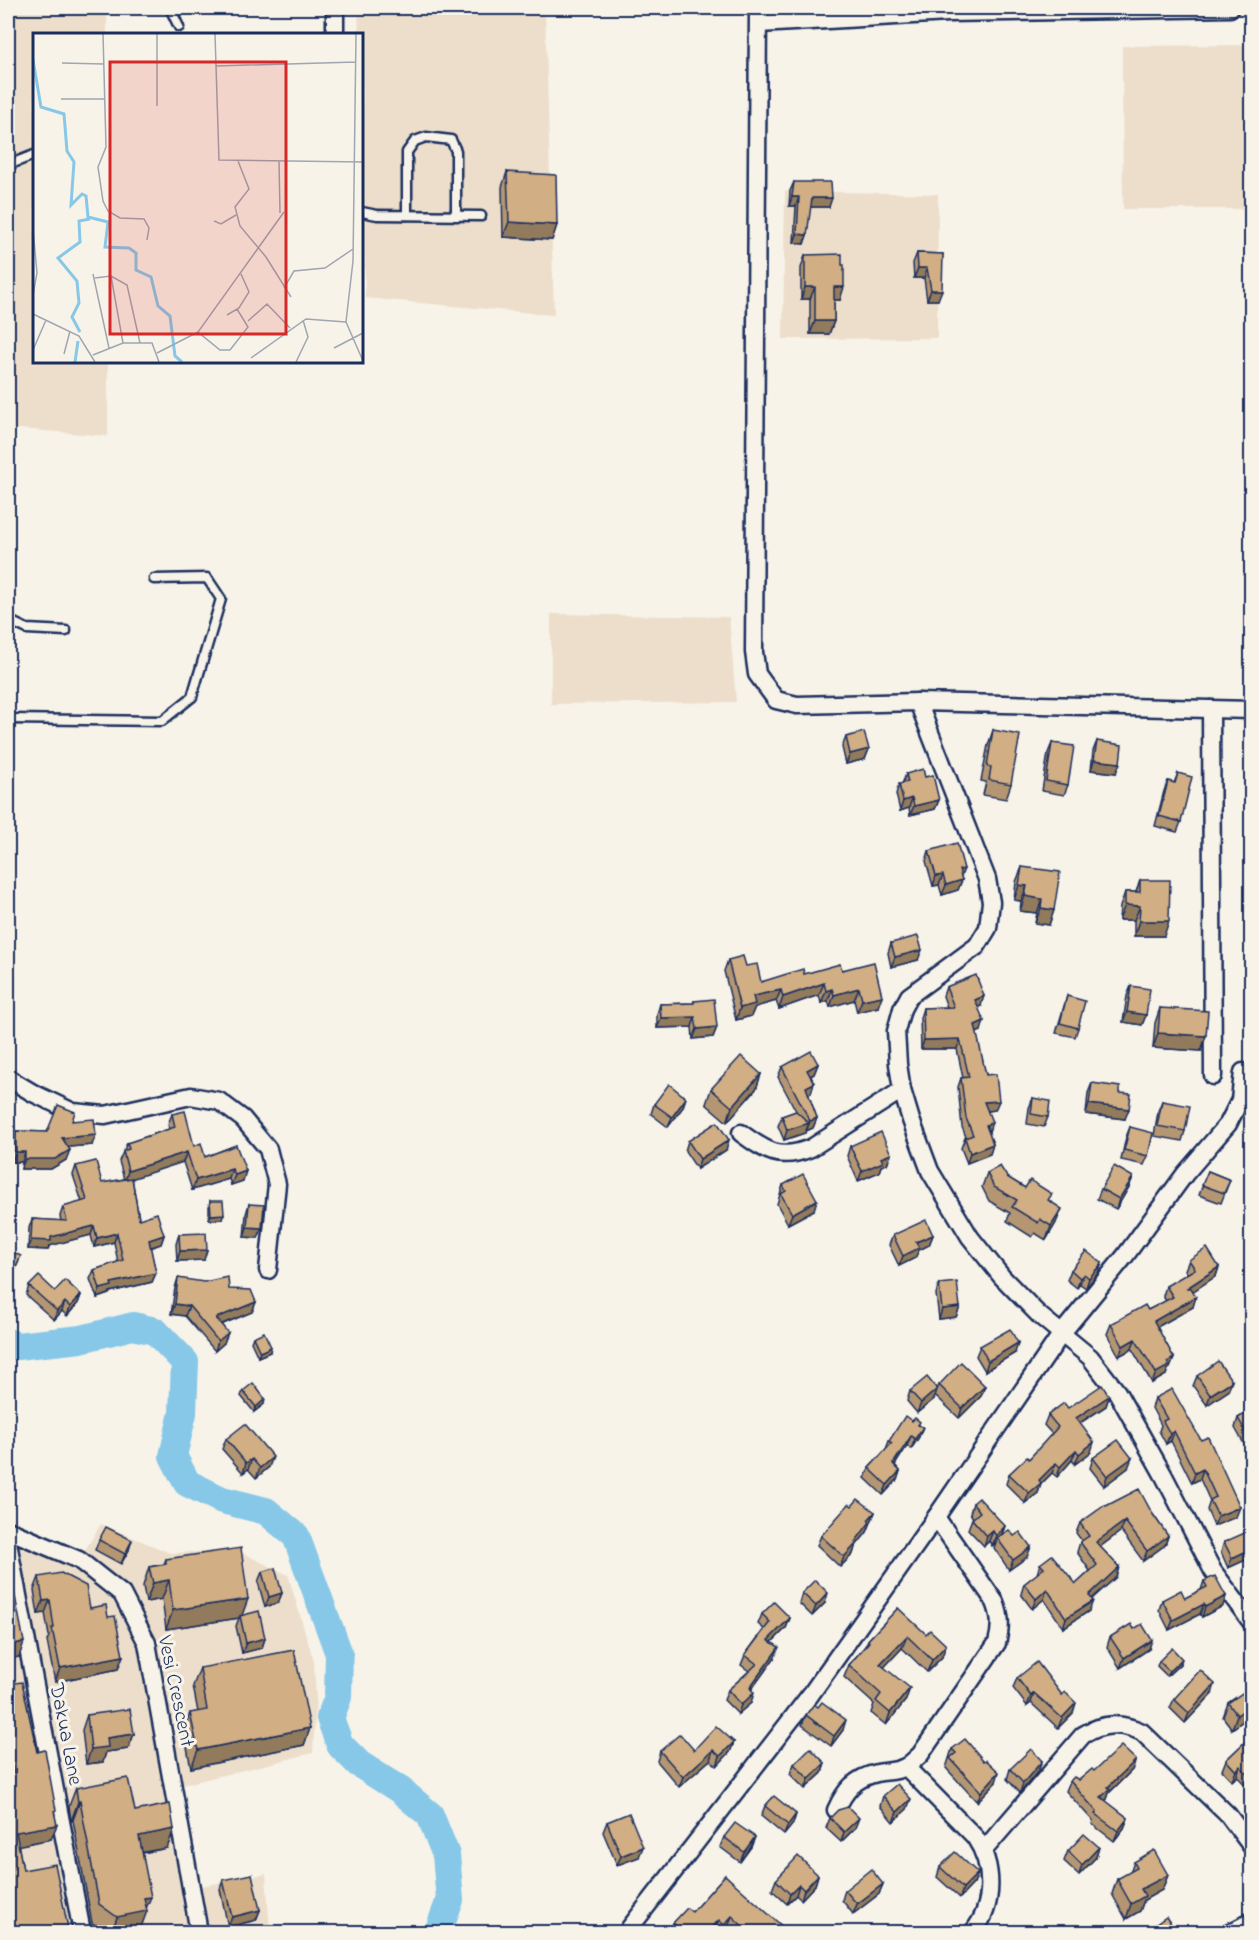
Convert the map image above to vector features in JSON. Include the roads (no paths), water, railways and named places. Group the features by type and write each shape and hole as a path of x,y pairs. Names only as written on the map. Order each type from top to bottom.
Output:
{"street":[{"path":"335,8 335,33"},
{"path":"1230,8 1116,8 759,16 754,652 758,674 776,700 797,705 918,702 1251,710"},
{"path":"918,702 987,879 991,902 988,928 977,946 909,996 902,1009 896,1032 902,1090 911,1120 930,1171 970,1236 1002,1277 1039,1315 1090,1358 1117,1392 1213,1571 1250,1616"},
{"path":"1211,709 1213,1076"},
{"path":"628,1931 811,1694 1062,1333 1125,1256 1185,1174 1228,1124 1240,1100 1243,1072"},
{"path":"8,1078 73,1112 105,1115 191,1096 219,1101 243,1119 268,1149 277,1184 267,1270"},
{"path":"741,1133 766,1151 796,1154 811,1148 902,1090"},
{"path":"836,1810 844,1793 856,1780 906,1767 920,1755 997,1643 1001,1629 1000,1613 995,1602 936,1517"},
{"name":"Vesi Crescent","path":"8,1530 79,1560 122,1594 147,1643 199,1932"},
{"name":"Dakua Lane","path":"8,1543 82,1932"},
{"path":"984,1850 1083,1735 1102,1726 1112,1725 1142,1732 1228,1815 1251,1847"},
{"path":"906,1767 975,1837 984,1850 989,1872 989,1894 984,1913 973,1932"},
{"path":"1231,1932 1251,1921"}],"lane":[{"path":"170,8 179,27"},
{"path":"407,215 407,152 415,141 426,137 451,140 456,151 456,216"},
{"path":"8,165 33,155"},
{"path":"363,212 377,215 481,216"},
{"path":"8,719 162,721 192,697 221,599 207,578 154,579"},
{"path":"8,620 27,629 66,631"}],"waterway":[{"path":"8,1342 17,1346 81,1339 133,1326 155,1331 185,1362 183,1413 173,1456 187,1483 222,1500 266,1511 296,1536 339,1654 338,1697 330,1718 340,1745 359,1764 400,1790 430,1815 446,1855 450,1900 438,1932"}]}
